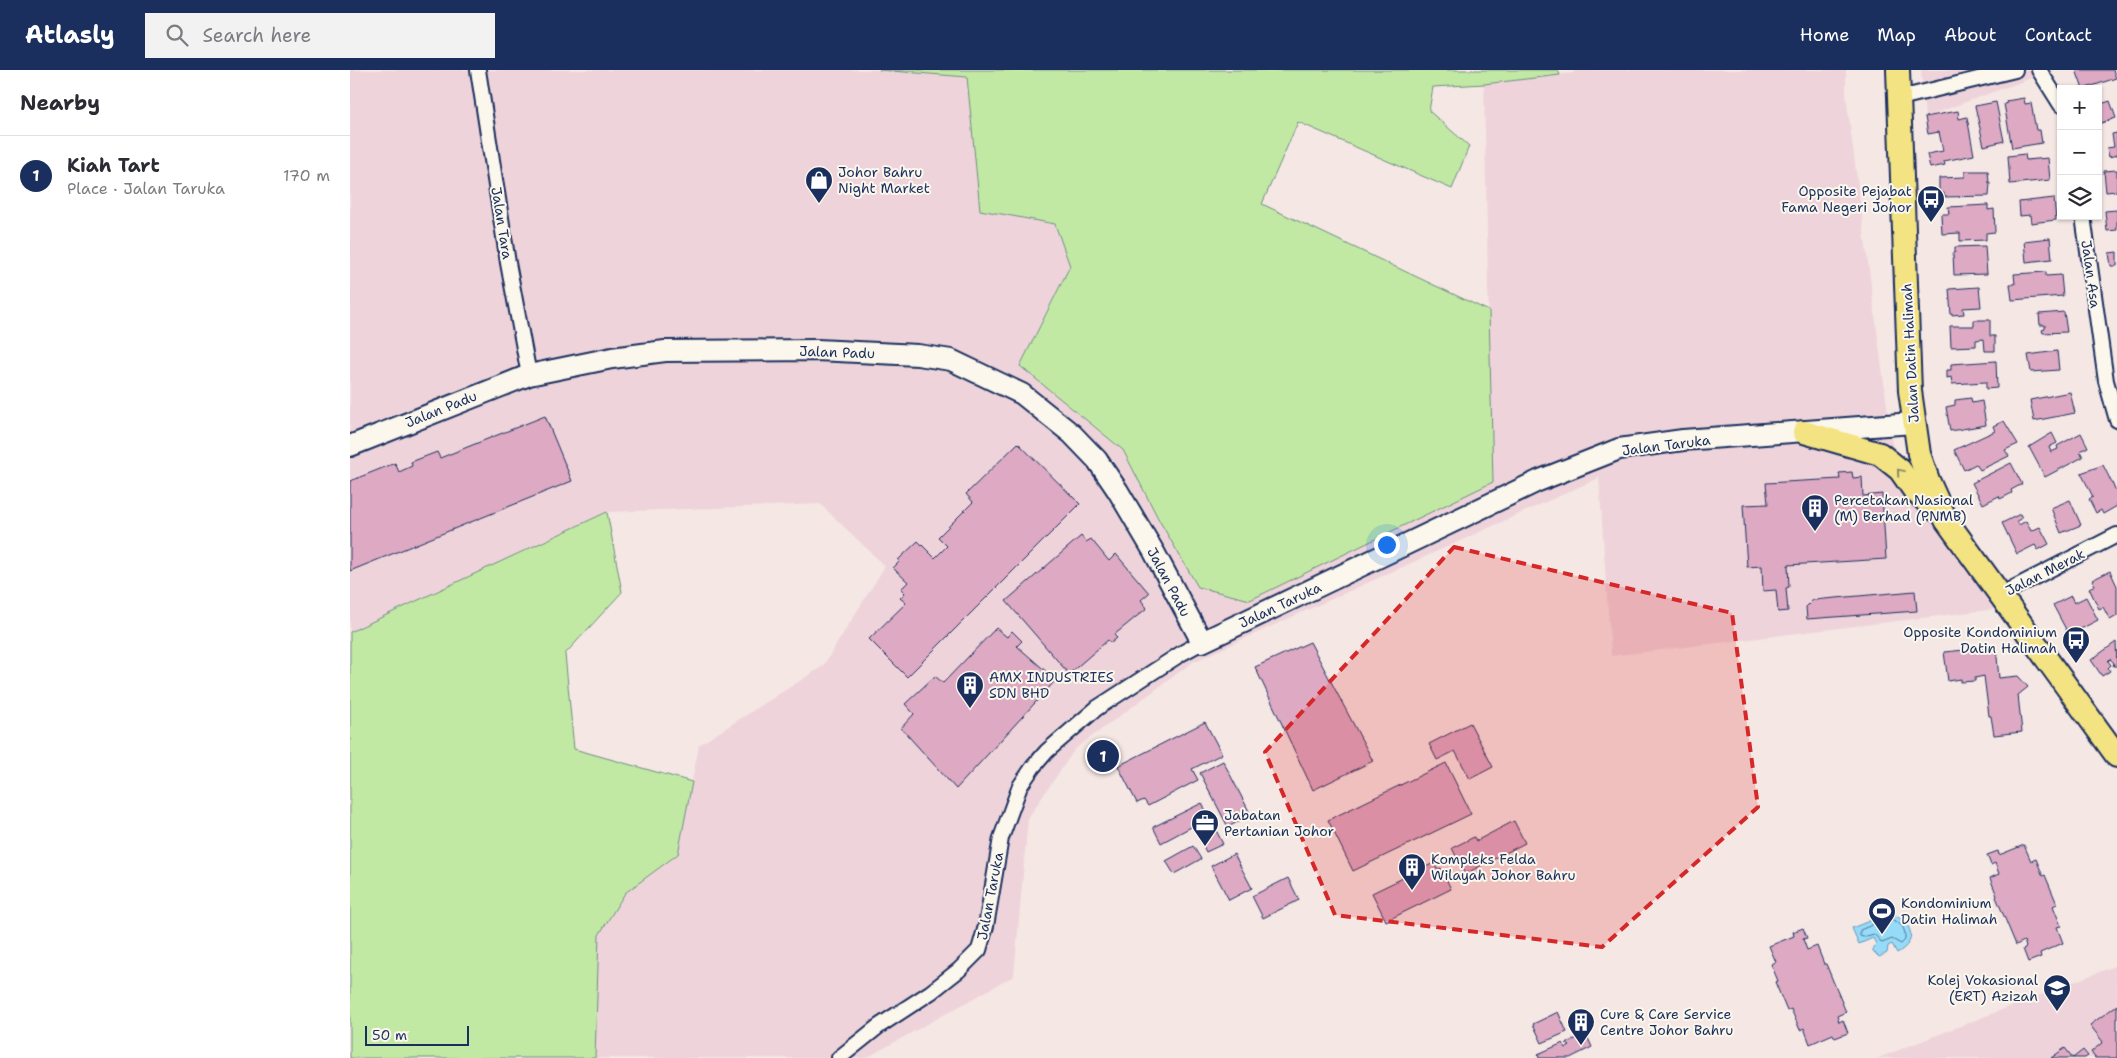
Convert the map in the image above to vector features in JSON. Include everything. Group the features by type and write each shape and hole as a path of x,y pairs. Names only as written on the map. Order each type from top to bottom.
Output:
{"main road":[{"name":"Jalan Datin Halimah","path":"1898,70 1908,354 1913,423 1919,454 1928,480 1946,520 2117,756"},
{"path":"1804,432 1880,454 1890,461 1914,490 1946,520"}],"street":[{"name":"Jalan Tara","path":"478,70 508,264 529,375"},
{"path":"1900,98 2015,70"},
{"path":"2039,70 2057,99"},
{"name":"Jalan Asa","path":"2084,220 2106,382 2117,420"},
{"name":"Jalan Padu","path":"350,446 529,375 612,358 665,351 817,350 918,355 950,360 1022,394 1072,434 1097,460 1118,491 1154,552 1202,642"},
{"name":"Jalan Taruka","path":"839,1058 879,1026 931,992 959,970 979,950 986,926 1001,838 1020,786 1033,767 1047,751 1097,708 1182,653 1538,482 1619,450 1683,440 1913,423"},
{"name":"Jalan Merak","path":"2000,595 2117,535"}],"highlighted area":[{"path":"1454,547 1732,613 1758,807 1602,947 1335,915 1265,752"}],"shaded area":[{"path":"350,70 879,70 967,77 980,210 1055,224 1070,266 1020,366 1123,450 1159,520 1492,482 1484,84 1573,73 1575,70 1846,70 1846,95 1892,444 1996,609 1611,656 1599,478 1193,662 1075,749 1028,818 1014,976 866,1058 595,1058 599,935 625,893 678,854 699,745 823,666 885,566 820,504 607,512 350,632"},
{"path":"1921,70 2054,70 1925,117"},
{"name":"Kolej Vokasional (ERT) Azizah","path":"2117,965 2117,1058 1878,1058"}],"green space":[{"path":"879,70 1558,70 1560,75 1484,84 1433,87 1429,111 1469,146 1452,189 1298,122 1262,204 1489,311 1493,482 1250,600 1198,587 1159,520 1123,450 1020,366 1070,266 1055,224 980,210 967,77"},
{"path":"607,512 622,592 565,654 574,749 692,782 678,854 625,893 599,935 595,1058 350,1058 350,632"}],"water":[{"name":"Kondominium Datin Halimah","path":"1892,914 1899,917 1908,927 1910,937 1904,948 1897,953 1892,944 1888,946 1887,953 1879,957 1873,951 1873,947 1876,944 1873,938 1859,944 1852,928 1884,915"}],"building":[{"path":"2076,70 2113,70 2116,78 2095,85 2082,85"},
{"path":"2024,98 2025,104 2031,103 2036,130 2040,130 2042,143 2012,148 2004,104 2007,103 2006,101"},
{"path":"2110,101 2116,118 2102,123 2102,104"},
{"path":"1996,102 2004,141 1984,146 1975,106"},
{"path":"1958,111 1959,119 1967,117 1974,155 1944,161 1945,165 1930,168 1927,154 1943,151 1939,132 1928,134 1925,117"},
{"path":"2117,133 2117,155 2109,157 2107,148 2114,147 2112,134"},
{"path":"2025,154 2026,160 2048,158 2050,180 2010,184 2008,156"},
{"path":"2117,170 2117,191 2106,192 2104,171"},
{"path":"1965,171 1988,171 1990,183 1989,196 1944,197 1944,193 1939,193 1939,178 1965,177"},
{"path":"2054,198 2056,220 2031,223 2030,215 2020,216 2019,202"},
{"path":"1988,205 1988,210 1994,209 1995,232 1986,233 1986,240 1960,241 1960,233 1942,234 1941,214 1949,214 1948,207"},
{"path":"2117,210 2117,230 2107,231 2105,211"},
{"path":"2050,238 2052,259 2026,262 2024,241"},
{"path":"1985,246 1987,274 1954,275 1953,253 1955,253 1955,247"},
{"path":"2117,252 2117,266 2111,266 2109,253"},
{"path":"2046,272 2046,276 2061,275 2063,296 2012,300 2010,284 2015,284 2014,274"},
{"path":"1979,287 1981,307 1963,308 1964,314 1951,315 1949,289"},
{"path":"2064,312 2067,332 2043,333 2042,330 2045,329 2045,325 2040,325 2039,314"},
{"path":"1974,320 1990,320 1990,336 1995,336 1995,351 1985,351 1984,339 1976,340 1976,346 1951,347 1950,326 1974,326"},
{"path":"2057,351 2059,370 2031,372 2028,355"},
{"path":"1996,361 1997,388 1986,389 1986,382 1952,384 1951,377 1947,378 1947,370 1951,370 1951,364"},
{"path":"2070,392 2075,413 2034,421 2030,400"},
{"path":"1971,398 1972,403 1982,401 1986,425 1950,431 1946,407 1955,405 1955,400"},
{"path":"545,416 572,481 350,571 350,481 395,463 399,472 412,466 411,462 437,452 440,458"},
{"path":"2004,421 2018,444 2005,450 2009,456 1980,470 1976,464 1964,470 1954,450 1995,431 1993,426"},
{"path":"2052,433 2057,443 2049,447 2051,452 2058,449 2057,446 2081,433 2088,447 2080,451 2083,457 2045,477 2029,447"},
{"path":"1018,443 1080,504 907,677 869,639 906,603 900,598 905,593 901,589 908,582 893,568 900,561 898,560 918,541 935,558 947,546 938,537 973,502 966,494"},
{"path":"2011,463 2022,484 2011,490 2012,493 2000,499 1999,496 1983,504 1972,483"},
{"path":"2103,465 2117,493 2117,506 2103,514 2101,510 2096,513 2089,499 2093,497 2081,473"},
{"name":"Percetakan Nasional (M) Berhad (PNMB)","path":"1852,472 1853,478 1862,477 1863,496 1882,494 1886,559 1788,565 1789,587 1786,588 1788,611 1778,612 1776,590 1763,591 1762,566 1747,567 1743,505 1768,504 1766,483 1840,479 1839,473"},
{"path":"2070,500 2081,525 2061,533 2051,508"},
{"path":"2020,514 2022,518 2017,521 2019,525 2026,521 2031,531 2040,527 2049,544 2038,550 2035,545 2017,554 2002,523"},
{"path":"1081,536 1086,542 1091,539 1109,561 1116,554 1149,593 1141,600 1147,608 1114,635 1117,638 1111,643 1108,640 1069,674 1006,601"},
{"path":"2110,571 2117,586 2117,616 2110,620 2103,607 2099,609 2089,588 2095,585 2092,580"},
{"path":"1915,591 1917,611 1807,619 1806,607 1813,600"},
{"path":"2071,596 2074,603 2086,597 2098,620 2069,635 2053,605"},
{"name":"AMX INDUSTRIES SDN BHD","path":"996,628 1007,637 1012,631 1022,641 1017,646 1056,680 956,789 901,728 914,714 905,704 935,676 943,683"},
{"path":"1310,642 1373,761 1313,790 1255,667"},
{"path":"2116,642 2117,666 2113,666 2114,663 2110,659 2108,661 2111,665 2108,668 2110,671 2102,676 2091,660"},
{"path":"1996,647 1999,678 2018,676 2028,687 2018,695 2022,732 1994,735 1991,716 1989,716 1984,676 1975,678 1975,681 1961,682 1961,679 1948,681 1944,652"},
{"path":"1205,722 1222,754 1192,769 1198,780 1148,806 1144,800 1137,803 1118,766"},
{"path":"1470,723 1493,767 1470,779 1455,751 1437,760 1429,744"},
{"path":"1105,744 1116,754 1101,769 1090,758"},
{"path":"1223,761 1251,815 1228,827 1200,773"},
{"path":"1446,763 1471,814 1353,871 1328,820"},
{"path":"1202,803 1223,844 1206,852 1193,826 1161,843 1153,827"},
{"name":"Kompleks Felda Wilayah Johor Bahru","path":"1514,821 1525,843 1465,874 1452,848 1474,837 1476,841"},
{"path":"2024,845 2031,861 2036,859 2043,876 2045,875 2057,904 2053,906 2061,926 2057,927 2063,943 2040,953 2041,957 2028,962 2023,949 2026,947 2024,941 2016,945 1996,897 1990,878 1999,874 1995,863 1991,865 1987,855 1998,851 1999,855"},
{"path":"1193,846 1201,859 1174,874 1166,861"},
{"path":"1234,854 1252,888 1229,900 1211,866"},
{"name":"Kompleks Felda Wilayah Johor Bahru","path":"1434,863 1437,869 1441,868 1451,889 1386,921 1372,893"},
{"path":"1288,878 1299,900 1263,918 1252,896"},
{"path":"1803,928 1807,938 1803,939 1807,950 1817,946 1824,964 1826,964 1846,1012 1837,1016 1839,1022 1843,1020 1848,1033 1835,1038 1833,1034 1810,1044 1804,1028 1800,1030 1791,1009 1787,1011 1775,982 1778,981 1771,964 1776,962 1769,946 1794,936 1793,932"},
{"path":"2117,1005 2117,1058 2095,1058 2091,1052 2103,1042 2090,1025"},
{"name":"Cure & Care Service Centre Johor Bahru","path":"1558,1012 1567,1032 1542,1043 1533,1024"},
{"name":"Cure & Care Service Centre Johor Bahru","path":"1586,1034 1592,1047 1570,1058 1539,1058 1538,1054 1563,1043 1566,1048 1570,1046 1566,1043"},
{"path":"2065,1048 2073,1058 2051,1058"},
{"path":"2083,1050 2088,1056 2085,1058 2073,1058"}],"place":[{"name":"Johor Bahru Night Market","path":"819,204"},
{"name":"Opposite Pejabat Fama Negeri Johor","path":"1931,223"},
{"name":"Percetakan Nasional (M) Berhad (PNMB)","path":"1815,532"},
{"name":"Opposite Kondominium Datin Halimah","path":"2076,664"},
{"name":"AMX INDUSTRIES SDN BHD","path":"970,709"},
{"name":"Kiah Tart","path":"1103,756"},
{"name":"Jabatan Pertanian Johor","path":"1205,847"},
{"name":"Kompleks Felda Wilayah Johor Bahru","path":"1412,891"},
{"name":"Kondominium Datin Halimah","path":"1882,935"},
{"name":"Kolej Vokasional (ERT) Azizah","path":"2057,1012"},
{"name":"Cure & Care Service Centre Johor Bahru","path":"1581,1046"}]}
